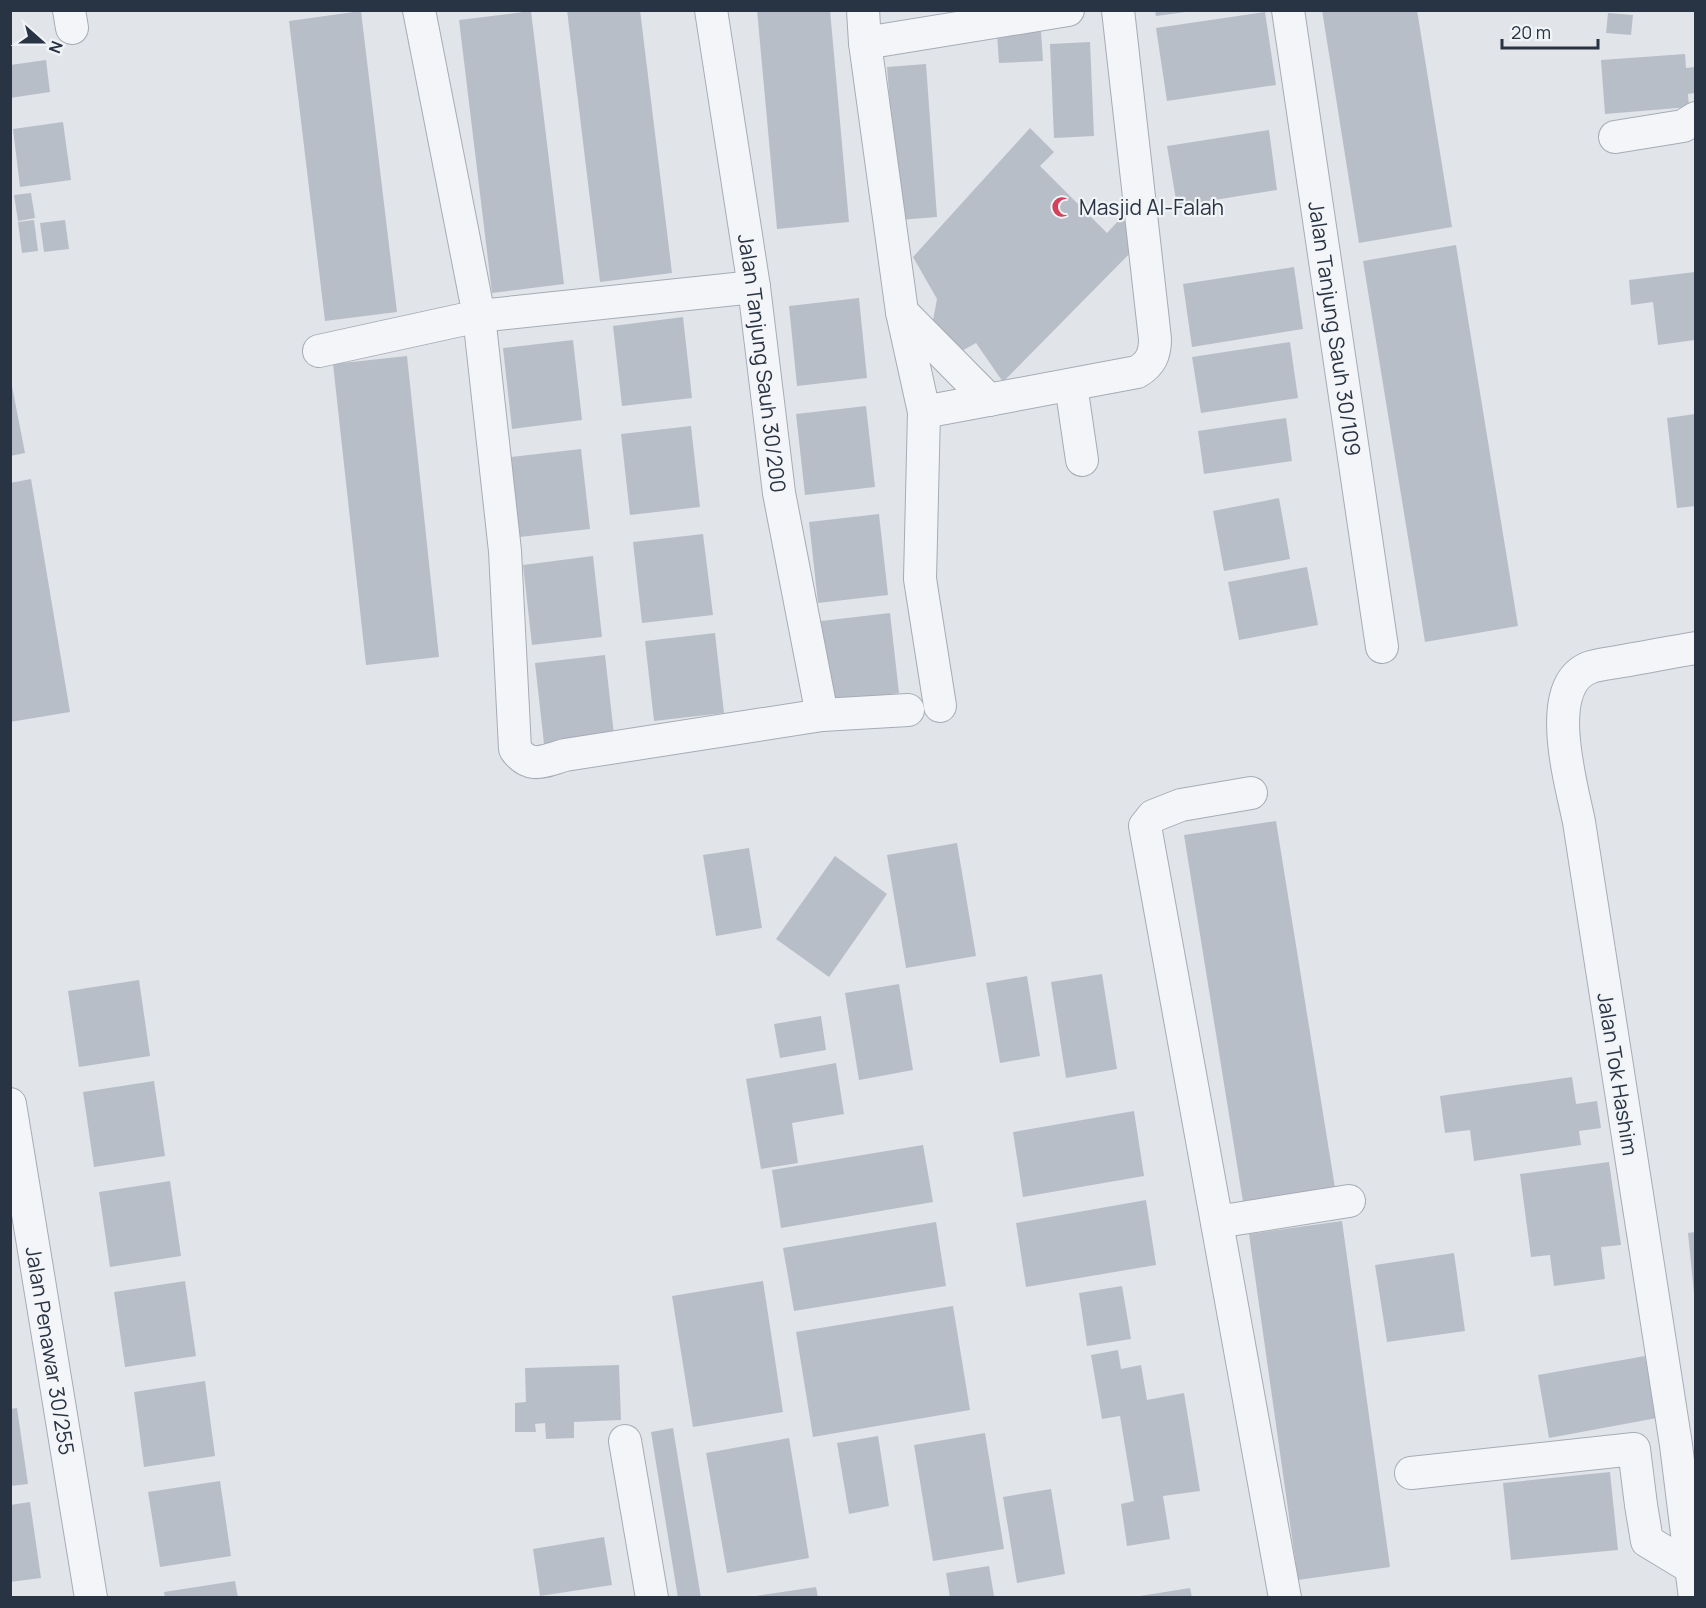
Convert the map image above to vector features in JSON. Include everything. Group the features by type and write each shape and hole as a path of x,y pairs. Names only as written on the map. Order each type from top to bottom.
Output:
{"street":[{"path":"419,10 478,316 505,551 515,749 523,759 536,764 565,755 822,715 908,710"},
{"name":"Jalan Tanjung Sauh 30/200","path":"711,10 754,287 779,493 822,715"},
{"path":"863,10 865,43 902,312 924,411 920,579 940,706"},
{"path":"865,43 1068,10"},
{"path":"924,411 1137,372 1145,367 1155,351 1118,10"},
{"name":"Jalan Tanjung Sauh 30/109","path":"1288,10 1382,647"},
{"path":"1615,137 1683,126 1695,118"},
{"path":"319,351 478,316 754,287"},
{"path":"902,312 989,400"},
{"path":"1071,385 1082,460"},
{"name":"Jalan Tok Hashim","path":"1695,648 1589,667 1575,679 1565,699 1562,718 1562,738 1584,855 1676,1445 1689,1567 1695,1598"},
{"path":"1251,793 1181,805 1153,816 1145,826 1285,1598"},
{"name":"Jalan Penawar 30/255","path":"10,1104 92,1598"},
{"path":"1217,1222 1349,1201"},
{"path":"625,1441 652,1598"},
{"path":"1411,1473 1676,1445"},
{"path":"1635,1449 1647,1541 1689,1567"}],"building":[{"path":"567,10 640,10 672,273 600,282"},
{"path":"757,10 830,10 849,222 777,229"},
{"path":"1155,10 1186,10 1186,12 1156,16"},
{"path":"1322,10 1417,10 1452,227 1359,243"},
{"path":"361,11 397,312 325,321 289,21"},
{"path":"531,11 564,284 492,293 459,20"},
{"path":"1265,12 1276,85 1167,101 1156,28"},
{"path":"1608,13 1633,15 1631,35 1606,33"},
{"path":"1041,31 1043,61 999,63 997,34"},
{"path":"1090,42 1094,136 1054,138 1050,44"},
{"path":"1685,54 1686,68 1695,67 1695,93 1688,94 1689,107 1605,114 1601,60"},
{"path":"46,60 50,92 10,98 10,65"},
{"path":"926,64 937,217 899,220 887,67"},
{"path":"63,122 71,180 20,187 13,129"},
{"path":"1030,128 1054,152 1040,166 1107,233 1121,218 1143,240 1003,382 976,343 960,352 933,320 937,299 913,257"},
{"path":"1269,130 1277,190 1177,206 1167,146"},
{"path":"31,193 35,218 18,221 14,195"},
{"path":"34,220 38,251 22,253 18,222"},
{"path":"65,220 69,249 44,252 40,223"},
{"path":"1456,245 1518,626 1425,642 1363,261"},
{"path":"1294,267 1303,329 1192,347 1183,284"},
{"path":"1695,272 1695,340 1658,345 1653,302 1631,305 1629,280"},
{"path":"859,298 867,378 797,386 789,306"},
{"path":"683,317 692,398 622,406 613,326"},
{"path":"573,340 582,420 512,429 503,348"},
{"path":"1290,342 1298,398 1201,413 1192,357"},
{"path":"407,356 439,657 366,665 333,364"},
{"path":"10,376 25,453 10,456"},
{"path":"866,406 875,487 805,495 796,414"},
{"path":"1695,414 1695,506 1677,508 1667,418"},
{"path":"1286,418 1292,461 1204,474 1198,431"},
{"path":"691,426 700,507 630,515 621,434"},
{"path":"581,449 590,529 520,537 511,457"},
{"path":"31,479 70,712 10,722 10,483"},
{"path":"1279,498 1290,559 1224,571 1213,511"},
{"path":"879,514 888,595 818,603 809,522"},
{"path":"703,534 713,615 642,623 633,542"},
{"path":"593,556 602,637 532,645 523,565"},
{"path":"1307,567 1318,625 1239,640 1228,582"},
{"path":"890,613 899,693 829,702 821,621"},
{"path":"715,633 724,713 654,721 645,641"},
{"path":"605,655 614,735 544,744 535,663"},
{"path":"1276,821 1336,1194 1244,1208 1184,835"},
{"path":"957,843 976,956 906,968 887,855"},
{"path":"749,848 762,928 716,936 703,855"},
{"path":"835,856 887,894 829,977 776,939"},
{"path":"1102,974 1117,1069 1066,1078 1051,982"},
{"path":"1027,976 1040,1056 1000,1063 986,983"},
{"path":"139,980 150,1056 79,1067 68,991"},
{"path":"899,984 913,1070 859,1080 845,993"},
{"path":"821,1016 826,1050 780,1058 774,1024"},
{"path":"836,1063 844,1114 792,1123 798,1163 761,1169 746,1079"},
{"path":"1572,1077 1576,1104 1597,1101 1601,1128 1579,1131 1581,1145 1474,1161 1470,1130 1445,1133 1440,1096"},
{"path":"154,1081 165,1156 94,1167 83,1092"},
{"path":"1134,1111 1144,1176 1023,1197 1013,1132"},
{"path":"923,1145 933,1202 781,1228 772,1170"},
{"path":"1609,1162 1621,1245 1601,1247 1605,1279 1554,1286 1550,1255 1531,1257 1520,1174"},
{"path":"170,1181 181,1256 110,1267 99,1192"},
{"path":"1146,1200 1156,1265 1026,1287 1016,1223"},
{"path":"1342,1221 1390,1567 1298,1580 1249,1234"},
{"path":"936,1222 946,1286 794,1311 783,1248"},
{"path":"1695,1232 1695,1293 1694,1293 1688,1233"},
{"path":"1454,1253 1465,1331 1387,1342 1375,1265"},
{"path":"185,1281 196,1356 125,1367 114,1292"},
{"path":"763,1281 783,1412 693,1427 672,1296"},
{"path":"1122,1286 1131,1339 1087,1346 1079,1293"},
{"path":"953,1306 970,1410 813,1437 796,1332"},
{"path":"1118,1350 1121,1369 1141,1365 1147,1400 1184,1393 1200,1491 1163,1496 1170,1539 1127,1546 1121,1504 1134,1501 1120,1416 1102,1419 1091,1355"},
{"path":"1645,1356 1657,1418 1549,1438 1538,1375"},
{"path":"619,1365 621,1420 574,1422 574,1438 546,1439 545,1423 535,1424 536,1432 515,1432 515,1403 526,1402 525,1368"},
{"path":"205,1381 215,1456 144,1467 134,1392"},
{"path":"17,1408 28,1484 10,1486 10,1409"},
{"path":"673,1428 701,1598 678,1598 651,1432"},
{"path":"985,1433 1004,1549 933,1561 914,1445"},
{"path":"878,1436 889,1506 849,1514 837,1443"},
{"path":"789,1438 809,1558 727,1573 706,1453"},
{"path":"1610,1472 1618,1550 1511,1560 1503,1483"},
{"path":"220,1481 231,1556 160,1567 148,1492"},
{"path":"1051,1489 1065,1574 1017,1583 1003,1497"},
{"path":"30,1502 41,1578 10,1582 10,1505"},
{"path":"604,1537 612,1585 540,1596 533,1549"},
{"path":"989,1566 994,1596 950,1598 946,1573"},
{"path":"235,1581 238,1598 165,1598 164,1592"},
{"path":"816,1587 818,1598 756,1598 756,1596"},
{"path":"1190,1588 1192,1598 1141,1598 1140,1596"}],"place":[{"name":"Masjid Al-Falah","path":"1062,207"}]}
